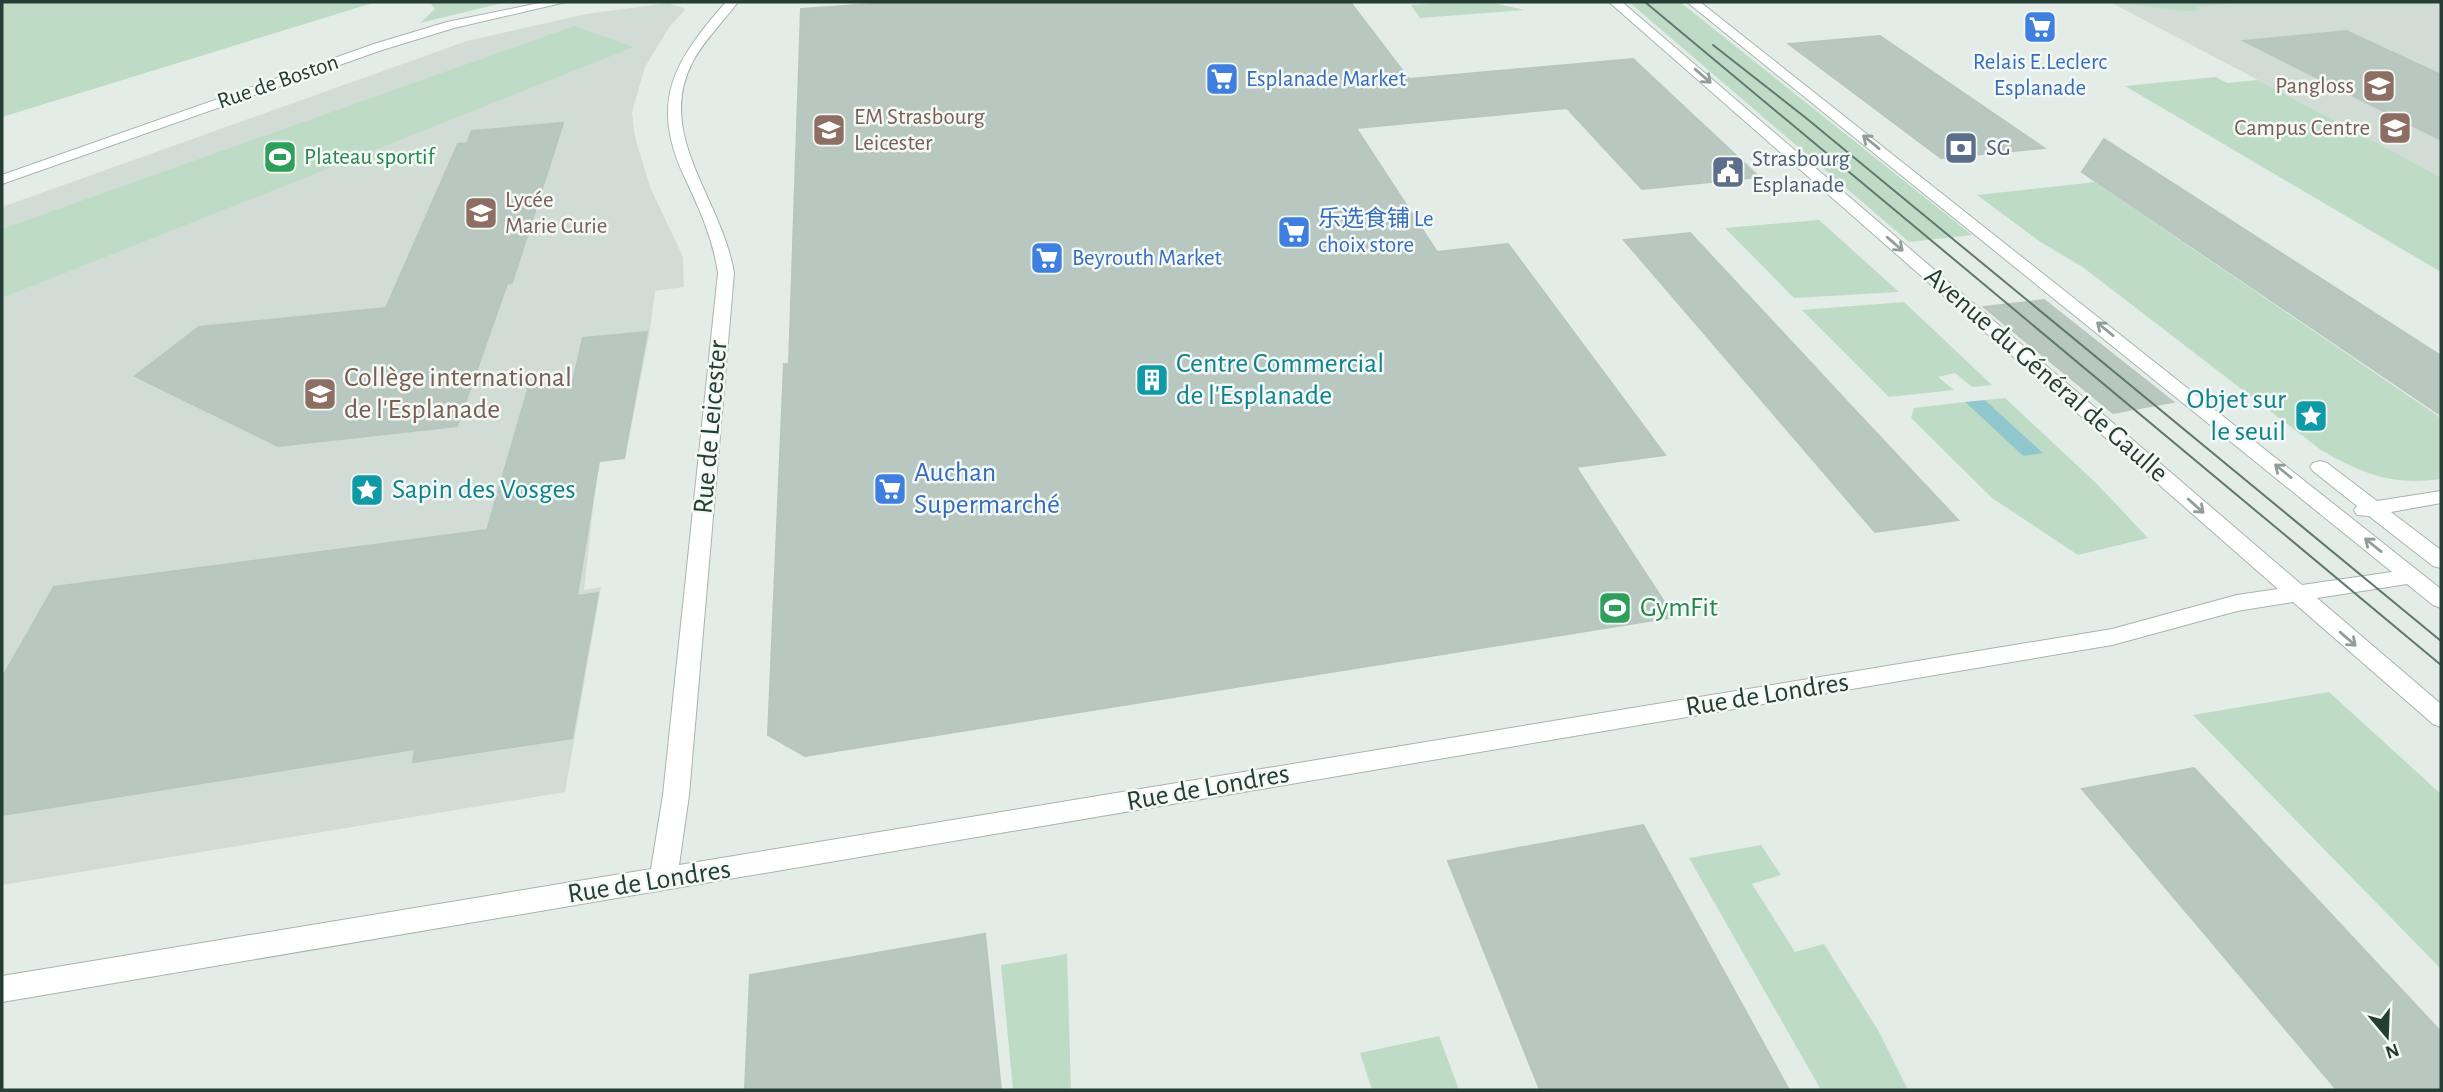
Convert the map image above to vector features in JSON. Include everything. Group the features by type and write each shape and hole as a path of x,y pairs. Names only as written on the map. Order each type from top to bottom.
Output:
{"street":[{"name":"Rue de Boston","path":"2,180 378,47 462,23 559,2"},
{"name":"Rue de Leicester","path":"663,880 676,794 726,273 719,232 678,148 672,125 673,100 678,77 689,54 699,38 732,2"},
{"name":"Avenue du Général de Gaulle","path":"1615,2 2441,718"},
{"path":"1704,6 2441,600"},
{"path":"2320,467 2441,561"},
{"path":"2335,514 2441,497"},
{"name":"Rue de Londres","path":"2,989 2112,637 2237,603 2412,576"}],"shaded area":[{"name":"Campus Centre","path":"2110,2 2441,2 2441,177 2258,80"},
{"name":"Collège international de l'Esplanade","path":"668,3 686,9 670,26 645,67 632,112 635,137 650,187 683,257 684,287 655,291 625,458 598,463 584,590 601,587 565,792 2,885 2,207 467,41 586,14"}],"green space":[{"path":"2,2 376,2 2,117"},
{"path":"430,2 507,2 420,23 435,9"},
{"path":"1488,2 1525,10 1420,18 1411,5"},
{"path":"1629,2 1680,2 1972,235 1909,242"},
{"path":"2110,2 2248,2 2196,7 2201,10 2183,11"},
{"name":"Plateau sportif","path":"574,26 634,47 2,298 2,229"},
{"path":"2216,77 2227,83 2258,80 2441,177 2441,272 2125,86"},
{"path":"2095,182 2441,418 2441,479 2408,481 2379,476 2351,466 2321,450 2084,268 2039,241 1977,195"},
{"path":"1819,220 1899,292 1794,298 1725,228"},
{"path":"1904,302 1992,385 1972,387 1955,373 1938,377 1954,390 1889,397 1802,310"},
{"path":"2005,398 2097,484 2148,538 2078,555 1992,498 1911,418 1914,408 1965,402 2023,456 2042,452 1985,400"},
{"path":"2329,692 2441,794 2441,969 2193,715"},
{"path":"1761,845 1781,875 1752,884 1795,952 1824,944 1878,1030 1908,1090 1821,1090 1689,858"},
{"path":"1067,954 1071,1090 1013,1090 1001,965"},
{"path":"1439,1036 1459,1090 1372,1090 1360,1053"}],"water":[{"path":"1985,400 2043,453 2023,456 1965,402"}],"building":[{"name":"Centre Commercial de l'Esplanade","path":"901,2 1350,2 1409,79 1633,59 1759,177 1642,189 1567,108 1356,128 1437,252 1508,244 1665,455 1576,467 1674,617 805,756 768,735 784,364 789,364 801,9"},
{"name":"Pangloss","path":"2346,31 2441,75 2441,140 2244,41"},
{"path":"1880,36 2044,148 1941,158 1789,44"},
{"name":"Lycée Marie Curie","path":"563,123 512,283 507,284 457,426 278,446 135,376 199,327 386,308 458,144 467,143 472,131"},
{"path":"2104,139 2441,356 2441,415 2082,172"},
{"path":"1690,233 1958,520 1875,532 1624,240"},
{"path":"2044,300 2173,402 2113,413 1984,307"},
{"path":"647,332 624,458 599,461 577,596 598,593 572,738 413,762 415,749 2,815 2,678 54,587 487,530 529,386 573,381 583,338"},
{"path":"2194,768 2441,1032 2441,1090 2337,1090 2082,789"},
{"path":"1643,825 1789,1090 1540,1090 1448,861"},
{"path":"985,934 1001,1090 745,1090 750,975"}],"tram line":[{"path":"1645,2 2441,665"},
{"path":"1713,45 1806,118 2441,641"}],"place":[{"name":"Relais E.Leclerc Esplanade","path":"2040,27"},
{"name":"Esplanade Market","path":"1222,79"},
{"name":"Pangloss","path":"2379,86"},
{"name":"Campus Centre","path":"2395,128"},
{"name":"EM Strasbourg Leicester","path":"829,130"},
{"name":"SG","path":"1961,148"},
{"name":"Plateau sportif","path":"280,157"},
{"name":"Strasbourg Esplanade","path":"1728,172"},
{"name":"Lycée Marie Curie","path":"481,213"},
{"name":"乐选食铺 Le choix store","path":"1294,232"},
{"name":"Beyrouth Market","path":"1047,258"},
{"name":"Centre Commercial de l'Esplanade","path":"1152,380"},
{"name":"Collège international de l'Esplanade","path":"320,394"},
{"name":"Objet sur le seuil","path":"2311,416"},
{"name":"Auchan Supermarché","path":"890,489"},
{"name":"Sapin des Vosges","path":"367,490"},
{"name":"GymFit","path":"1615,608"}]}
